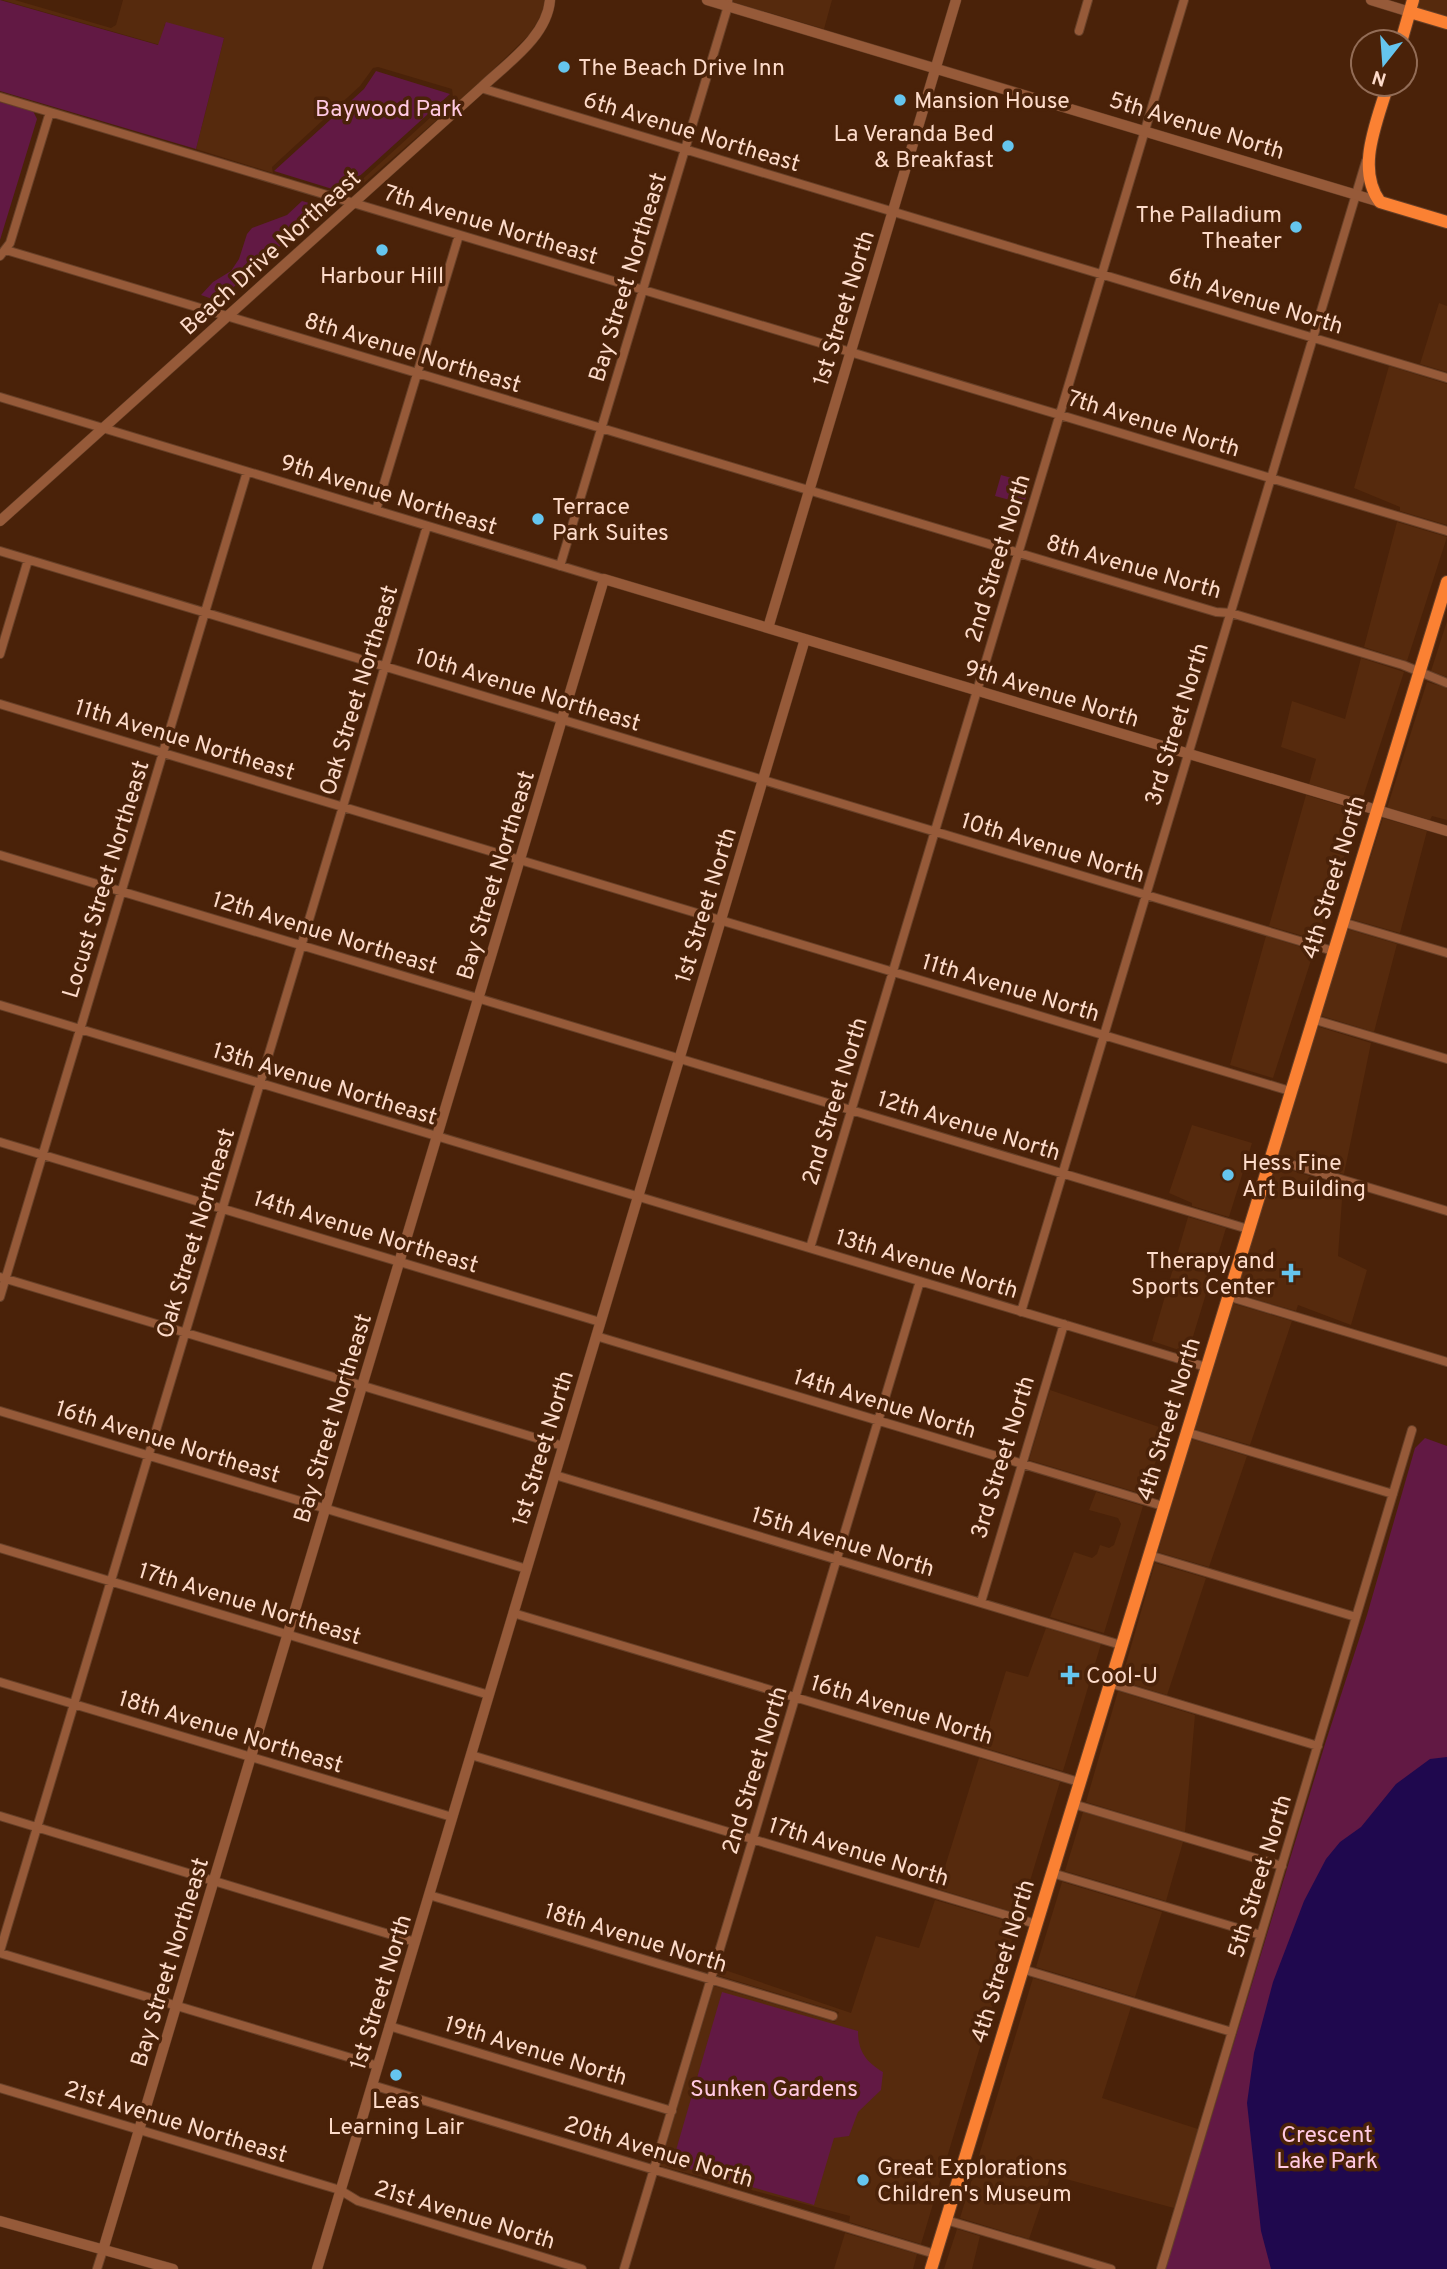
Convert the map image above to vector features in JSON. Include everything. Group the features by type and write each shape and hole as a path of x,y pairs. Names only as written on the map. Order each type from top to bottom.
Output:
{"main road":[{"path":"1405,28 1411,6 1447,23"},
{"name":"3rd Street North","path":"1380,202 1371,183 1370,148 1384,98"},
{"name":"5th Avenue North","path":"1380,202 1447,222"},
{"name":"4th Street North","path":"930,2269 1447,582"}],"street":[{"name":"Beach Drive Northeast","path":"0,521 481,88 540,30 547,16 550,0"},
{"name":"5th Avenue North","path":"707,0 728,3 1380,202"},
{"name":"1st Street North","path":"768,628 956,0"},
{"path":"1079,31 1088,0"},
{"name":"2nd Street North","path":"810,1248 1184,0"},
{"path":"1371,0 1411,6"},
{"name":"Bay Street Northeast","path":"560,566 728,3"},
{"name":"6th Avenue Northeast","path":"481,88 892,211"},
{"name":"7th Avenue Northeast","path":"0,97 850,352"},
{"path":"3,253 50,112"},
{"name":"3rd Street North","path":"1021,1312 1370,148"},
{"name":"6th Avenue North","path":"892,211 1447,378"},
{"path":"376,510 459,234"},
{"name":"8th Avenue Northeast","path":"3,253 227,316 809,490"},
{"name":"7th Avenue North","path":"850,352 1447,531"},
{"name":"9th Avenue Northeast","path":"0,397 768,628"},
{"name":"Locust Street Northeast","path":"0,1297 3,1278 43,1155 247,472"},
{"name":"8th Avenue North","path":"809,490 1403,665 1447,683"},
{"name":"Oak Street Northeast","path":"0,1952 427,526"},
{"name":"10th Avenue Northeast","path":"0,551 763,780"},
{"path":"0,654 28,560"},
{"name":"Bay Street Northeast","path":"97,2269 604,579"},
{"name":"9th Avenue North","path":"768,628 1447,831"},
{"name":"1st Street North","path":"317,2269 805,639"},
{"name":"11th Avenue Northeast","path":"0,704 721,920"},
{"name":"10th Avenue North","path":"763,780 1333,951"},
{"name":"12th Avenue Northeast","path":"0,855 680,1058"},
{"name":"11th Avenue North","path":"721,920 1290,1091"},
{"path":"1342,922 1447,953"},
{"name":"13th Avenue Northeast","path":"0,1005 638,1197"},
{"path":"1312,1019 1447,1059"},
{"name":"12th Avenue North","path":"680,1058 1248,1229"},
{"name":"14th Avenue Northeast","path":"0,1142 600,1322"},
{"path":"1270,1158 1447,1211"},
{"name":"13th Avenue North","path":"638,1197 1206,1367"},
{"path":"3,1278 563,1446"},
{"name":"2nd Street North","path":"624,2269 920,1281"},
{"path":"1227,1296 1447,1362"},
{"name":"3rd Street North","path":"981,1602 1064,1324"},
{"name":"14th Avenue North","path":"596,1336 1163,1506"},
{"name":"16th Avenue Northeast","path":"0,1411 527,1569"},
{"name":"5th Street North","path":"1161,2269 1412,1430"},
{"path":"1186,1432 1393,1494"},
{"name":"15th Avenue North","path":"555,1475 1121,1644"},
{"name":"17th Avenue Northeast","path":"0,1548 489,1695"},
{"path":"1149,1555 1356,1617"},
{"name":"16th Avenue North","path":"513,1613 1079,1782"},
{"name":"18th Avenue Northeast","path":"0,1682 452,1817"},
{"path":"1109,1683 1318,1746"},
{"name":"17th Avenue North","path":"471,1755 1036,1924"},
{"path":"1073,1804 1282,1866"},
{"path":"0,1816 415,1942"},
{"path":"1052,1873 1261,1935"},
{"name":"18th Avenue North","path":"429,1895 833,2016"},
{"path":"0,1952 377,2066"},
{"path":"1022,1969 1232,2032"},
{"name":"19th Avenue North","path":"390,2026 672,2110"},
{"name":"20th Avenue North","path":"372,2085 935,2254"},
{"name":"21st Avenue Northeast","path":"0,2088 340,2190"},
{"name":"21st Avenue North","path":"340,2190 358,2201 582,2269"},
{"path":"946,2220 1111,2269"},
{"path":"0,2221 173,2269"}],"shaded area":[{"path":"2,0 15,0 111,28 116,25 123,0 545,0 542,14 529,35 477,85 349,196 345,195 453,97 452,89 378,67 373,68 360,86 272,167 273,173 196,149 224,38 165,24 160,45"},
{"path":"733,0 832,0 824,29"},
{"path":"1418,0 1447,0 1447,17 1416,8"},
{"path":"1439,303 1447,306 1447,372 1420,364"},
{"path":"1389,366 1447,384 1447,525 1400,511 1400,507 1354,488"},
{"path":"1397,522 1447,537 1407,661 1364,647"},
{"path":"1447,621 1447,677 1431,671"},
{"path":"1361,658 1404,672 1362,800 1309,784 1316,759 1281,747 1292,701 1345,719"},
{"path":"1427,682 1447,688 1447,820 1432,816 1430,820 1387,808"},
{"path":"1306,795 1359,811 1317,940 1269,926"},
{"path":"1383,818 1427,831 1400,933 1351,919"},
{"path":"1347,929 1397,944 1374,1032 1319,1015"},
{"path":"1266,936 1314,951 1273,1078 1230,1065"},
{"path":"1316,1026 1371,1043 1344,1174 1276,1154"},
{"path":"1192,1125 1252,1143 1229,1217 1192,1206 1192,1203 1169,1193"},
{"path":"1273,1165 1343,1186 1338,1256 1367,1270 1351,1325 1298,1305 1296,1311 1234,1293"},
{"path":"1188,1217 1226,1228 1188,1353 1152,1341"},
{"path":"1231,1303 1292,1321 1250,1445 1194,1429"},
{"path":"1050,1390 1165,1429 1146,1495 1029,1460"},
{"path":"1191,1439 1247,1456 1209,1567 1158,1552"},
{"path":"1096,1492 1143,1506 1104,1633 1050,1617 1074,1552 1092,1558 1097,1554 1100,1545 1109,1548 1114,1545 1121,1524 1118,1518 1089,1510"},
{"path":"1155,1563 1206,1578 1167,1695 1121,1681"},
{"path":"1046,1628 1101,1644 1063,1771 982,1747 1006,1671 1028,1677"},
{"path":"1118,1691 1195,1715 1185,1832 1086,1802"},
{"name":"Crescent Lake Park","path":"1447,1757 1447,2269 1271,2269 1261,2231 1247,2103 1254,2053 1273,1982 1304,1901 1326,1859 1340,1842 1361,1827 1396,1784 1430,1759"},
{"path":"979,1758 1060,1782 1020,1914 938,1889"},
{"path":"1083,1812 1183,1842 1166,1901 1065,1871"},
{"path":"1062,1882 1162,1912 1135,1997 1036,1967"},
{"path":"935,1900 1017,1924 921,2244 849,2222 850,2216 660,2166 714,1986 835,2022 839,2012 717,1975 719,1968 851,2013 876,1936 919,1948"},
{"path":"1033,1978 1131,2007 1102,2098 1198,2129 1174,2208 1051,2175 1029,2239 960,2218"},
{"path":"957,2229 980,2236 972,2269 944,2269"},
{"path":"845,2233 917,2254 913,2269 834,2269"}],"green space":[{"path":"0,0 158,45 166,22 224,38 196,149 0,91"},
{"name":"Baywood Park","path":"376,71 450,94 342,192 274,171 364,89"},
{"path":"0,102 33,111 37,119 0,240"},
{"path":"302,201 324,207 218,301 201,295 213,282 231,271 252,228 287,215"},
{"path":"1001,475 1030,483 1024,504 995,496"},
{"name":"Crescent Lake Park","path":"1425,1438 1447,1446 1447,2269 1165,2269 1367,1615 1415,1448"},
{"name":"Sunken Gardens","path":"722,1992 858,2031 864,2055 883,2072 881,2090 858,2112 849,2136 834,2138 814,2205 672,2164"}],"place":[{"name":"The Beach Drive Inn","path":"564,67"},
{"name":"Mansion House","path":"900,100"},
{"name":"La Veranda Bed & Breakfast","path":"1008,146"},
{"name":"The Palladium Theater","path":"1296,227"},
{"name":"Harbour Hill","path":"382,250"},
{"name":"Terrace Park Suites","path":"538,519"},
{"name":"Hess Fine Art Building","path":"1228,1175"},
{"name":"Therapy and Sports Center","path":"1291,1273"},
{"name":"Cool-U","path":"1070,1675"},
{"name":"Leas Learning Lair","path":"396,2075"},
{"name":"Great Explorations Children's Museum","path":"863,2180"}]}
